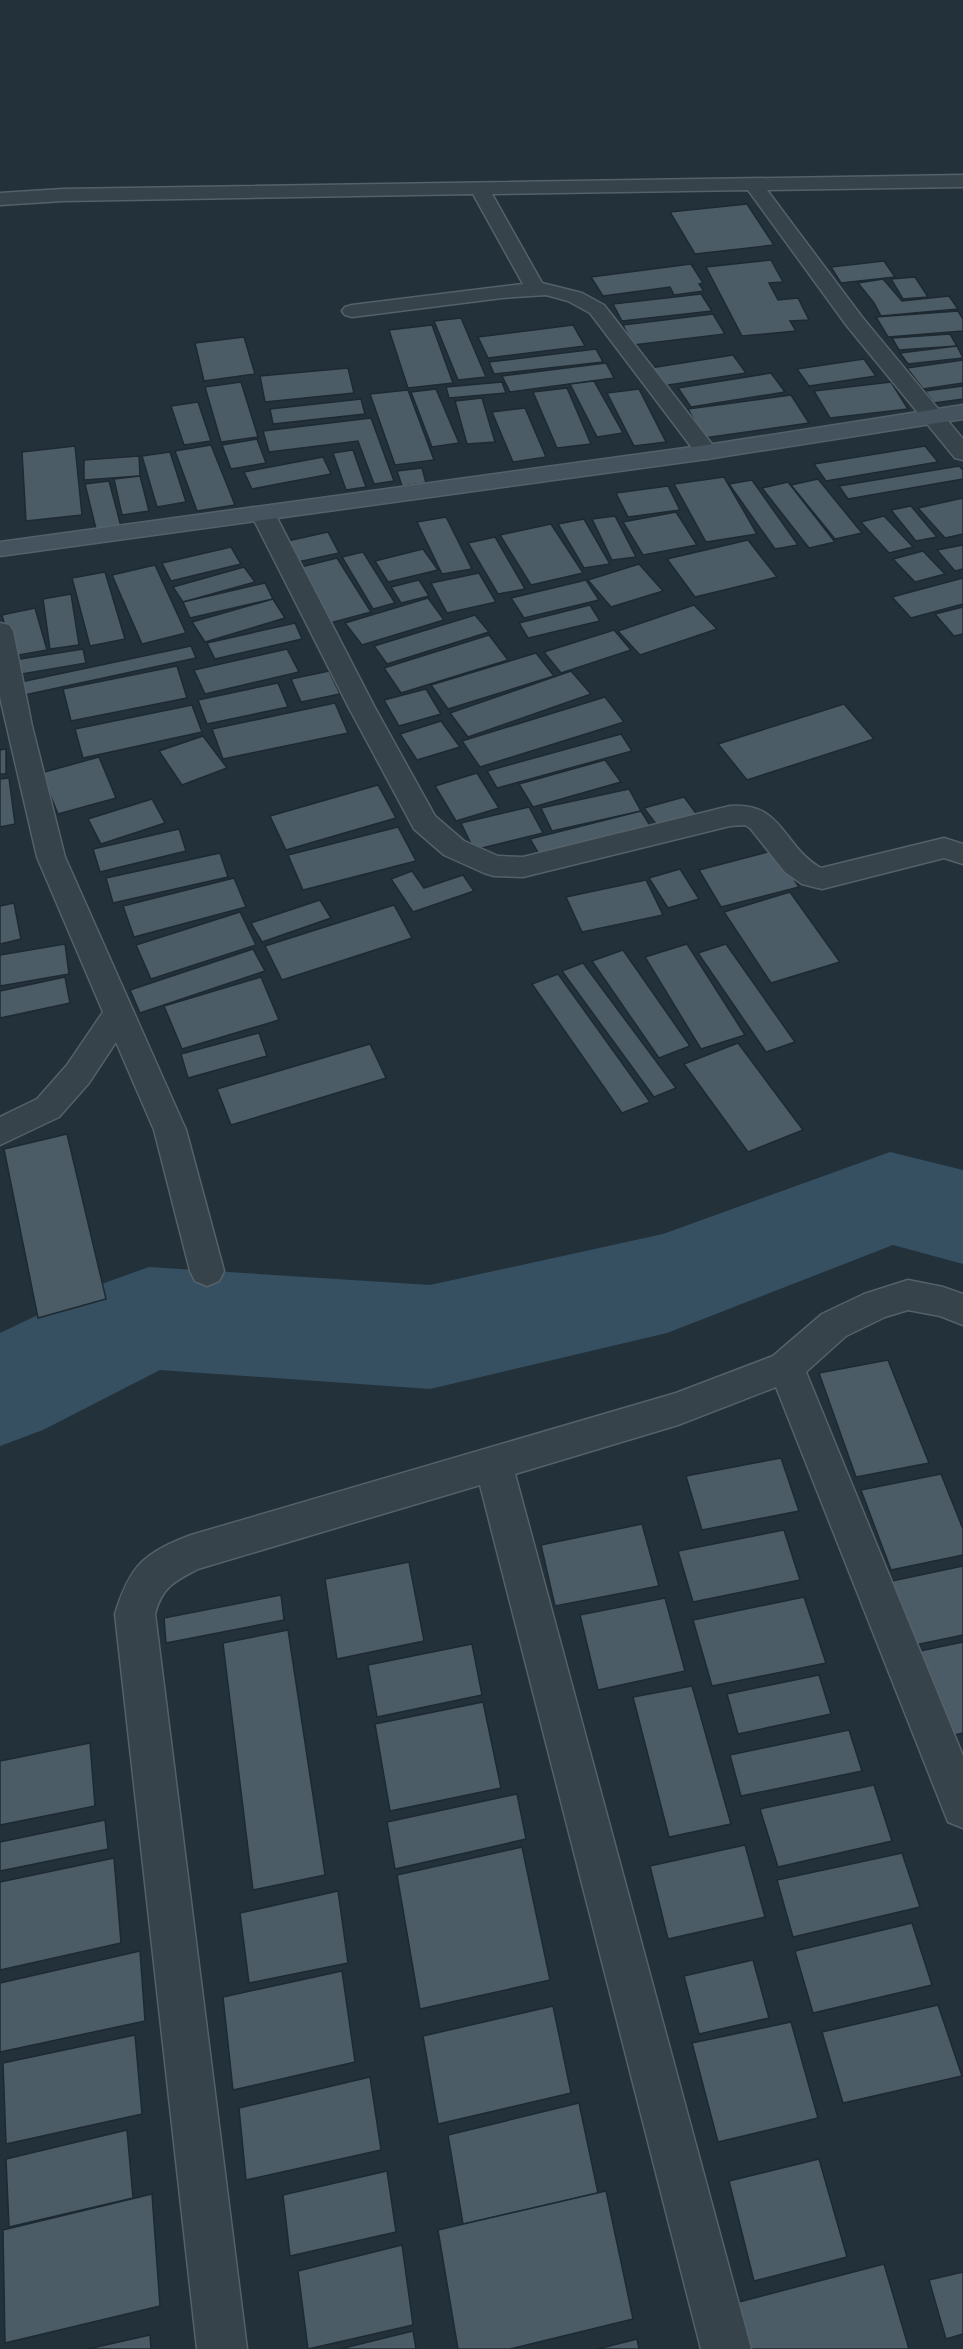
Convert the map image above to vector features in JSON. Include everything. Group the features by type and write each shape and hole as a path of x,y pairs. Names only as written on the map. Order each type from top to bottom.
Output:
{"street":[{"path":"0,199 63,195 963,181"},
{"path":"753,184 819,276 929,416 963,453"},
{"path":"480,190 536,290"},
{"path":"352,311 502,292 547,289 575,297 597,309 707,452"},
{"path":"0,549 707,452 963,412"},
{"path":"263,514 361,706 424,822 454,848 494,866 523,867 742,815 752,816 760,821 800,869 816,878 822,879 944,848 963,854"},
{"path":"0,630 19,726 51,857 170,1130 207,1271"},
{"path":"0,1132 48,1108 78,1074 118,1014"},
{"path":"222,2349 135,1614 142,1588 160,1569 191,1553 678,1409 786,1367 834,1325 876,1305 908,1295 943,1302 963,1310"},
{"path":"786,1367 963,1807"},
{"path":"493,1463 726,2349"}],"building":[{"path":"747,204 774,245 695,254 670,212"},
{"path":"771,260 783,282 769,283 778,300 798,298 809,320 790,321 796,331 742,336 706,267"},
{"path":"884,261 895,277 841,283 831,267"},
{"path":"691,264 703,283 699,284 704,291 674,295 670,287 603,296 591,277"},
{"path":"915,277 928,297 903,299 891,279"},
{"path":"883,279 902,301 949,296 958,309 881,316 858,283"},
{"path":"701,294 712,311 622,321 613,304"},
{"path":"958,311 963,319 963,331 888,337 876,317"},
{"path":"713,314 725,334 633,345 623,325"},
{"path":"461,318 486,377 458,380 434,321"},
{"path":"432,325 453,383 408,388 389,330"},
{"path":"573,325 585,346 488,358 478,337"},
{"path":"950,334 957,346 899,350 892,338"},
{"path":"244,337 255,374 204,381 195,343"},
{"path":"957,346 963,358 908,364 900,353"},
{"path":"596,349 603,362 494,374 489,362"},
{"path":"733,355 746,373 662,386 650,368"},
{"path":"864,359 876,376 809,386 797,369"},
{"path":"963,360 963,383 923,389 907,368"},
{"path":"606,363 614,378 510,392 502,376"},
{"path":"348,368 354,393 265,402 260,376"},
{"path":"771,373 785,392 691,407 678,388"},
{"path":"594,381 623,433 597,437 570,384"},
{"path":"241,382 258,437 221,442 205,387"},
{"path":"502,382 506,393 449,398 446,387"},
{"path":"891,382 908,409 830,418 814,391"},
{"path":"963,386 963,399 934,403 925,391"},
{"path":"567,388 591,444 557,448 533,392"},
{"path":"436,389 459,443 432,447 411,392"},
{"path":"639,389 666,442 634,446 607,393"},
{"path":"408,390 434,460 395,465 370,394"},
{"path":"791,395 809,423 704,438 688,409"},
{"path":"482,398 495,442 467,444 455,401"},
{"path":"361,399 365,414 273,424 270,409"},
{"path":"198,402 211,441 184,445 171,406"},
{"path":"525,408 546,457 513,462 492,412"},
{"path":"371,418 394,481 374,484 358,441 269,452 263,431"},
{"path":"257,439 266,463 231,469 222,445"},
{"path":"211,445 235,505 197,511 175,451"},
{"path":"75,446 82,515 26,521 22,452"},
{"path":"925,446 938,462 826,481 814,464"},
{"path":"353,450 366,487 346,490 333,453"},
{"path":"170,452 186,502 157,507 142,456"},
{"path":"139,456 140,476 84,480 84,460"},
{"path":"323,457 331,474 252,489 244,472"},
{"path":"959,466 963,470 963,479 848,499 839,486"},
{"path":"422,468 426,483 402,486 397,471"},
{"path":"140,476 149,511 122,515 114,479"},
{"path":"724,477 757,534 706,542 674,484"},
{"path":"818,479 862,533 835,539 791,485"},
{"path":"752,480 798,545 775,549 729,484"},
{"path":"109,481 122,530 97,533 85,484"},
{"path":"788,482 835,542 809,548 762,488"},
{"path":"668,486 680,510 628,517 616,493"},
{"path":"963,498 963,534 945,538 918,508"},
{"path":"911,506 937,537 916,541 891,510"},
{"path":"676,512 697,545 643,555 623,522"},
{"path":"615,516 636,557 612,560 592,519"},
{"path":"884,516 913,547 889,553 861,522"},
{"path":"446,517 472,569 442,574 417,522"},
{"path":"584,519 610,564 584,568 558,524"},
{"path":"551,524 583,573 531,585 500,535"},
{"path":"328,532 339,553 293,563 283,542"},
{"path":"495,537 525,589 498,594 468,543"},
{"path":"748,540 777,577 695,597 667,559"},
{"path":"963,545 963,569 955,571 937,550"},
{"path":"231,547 241,564 171,581 162,563"},
{"path":"423,549 438,570 388,582 375,561"},
{"path":"923,551 945,574 915,582 893,559"},
{"path":"363,552 395,603 373,609 342,557"},
{"path":"337,558 371,612 330,623 297,568"},
{"path":"639,564 663,591 611,607 588,580"},
{"path":"155,565 186,633 142,644 112,575"},
{"path":"244,567 255,582 183,602 173,587"},
{"path":"105,572 125,639 90,646 72,578"},
{"path":"479,573 496,602 447,613 431,583"},
{"path":"963,578 963,604 911,618 892,597"},
{"path":"419,580 429,596 401,603 391,587"},
{"path":"586,580 599,600 524,618 511,598"},
{"path":"265,583 273,599 190,618 183,602"},
{"path":"71,594 79,645 50,649 43,599"},
{"path":"428,598 444,620 362,645 345,623"},
{"path":"273,599 285,618 205,642 192,622"},
{"path":"590,605 600,621 528,638 519,623"},
{"path":"694,605 717,629 640,655 618,631"},
{"path":"963,607 963,634 954,636 935,614"},
{"path":"35,608 47,650 13,656 2,615"},
{"path":"475,615 489,632 387,664 374,646"},
{"path":"295,623 302,639 215,659 207,643"},
{"path":"614,630 631,650 561,673 544,652"},
{"path":"489,635 508,660 401,693 384,668"},
{"path":"191,646 196,658 20,696 16,683"},
{"path":"83,649 86,663 16,675 14,660"},
{"path":"287,649 299,672 205,694 194,670"},
{"path":"536,653 554,676 448,709 431,685"},
{"path":"177,666 187,698 71,721 63,689"},
{"path":"329,671 340,694 301,702 291,679"},
{"path":"571,671 591,694 468,737 450,713"},
{"path":"278,683 288,707 207,724 198,700"},
{"path":"426,689 441,714 399,726 384,700"},
{"path":"605,697 624,722 480,767 462,741"},
{"path":"335,703 348,733 223,759 212,729"},
{"path":"844,704 874,739 747,780 718,744"},
{"path":"192,705 202,732 83,758 75,729"},
{"path":"441,721 460,747 417,760 400,734"},
{"path":"621,734 632,751 497,788 487,771"},
{"path":"203,736 227,768 182,785 159,751"},
{"path":"6,749 6,774 0,774 0,750"},
{"path":"99,757 116,798 58,814 41,773"},
{"path":"605,760 621,782 533,807 519,784"},
{"path":"477,773 499,808 456,821 435,786"},
{"path":"9,778 15,824 0,827 0,779"},
{"path":"378,785 396,818 286,850 270,816"},
{"path":"629,789 641,811 552,831 541,808"},
{"path":"684,797 701,820 662,832 644,808"},
{"path":"152,799 165,823 101,844 88,819"},
{"path":"529,807 543,833 474,850 461,823"},
{"path":"641,811 654,832 543,861 530,839"},
{"path":"398,827 416,861 303,890 288,855"},
{"path":"179,829 186,851 100,872 93,849"},
{"path":"775,850 799,887 721,907 699,870"},
{"path":"220,853 228,877 113,903 106,878"},
{"path":"680,869 699,899 668,908 649,878"},
{"path":"412,871 424,888 463,875 474,891 413,912 391,879"},
{"path":"234,878 246,907 134,937 123,906"},
{"path":"646,880 663,915 582,932 566,897"},
{"path":"790,892 840,962 771,983 724,912"},
{"path":"320,900 331,918 262,942 251,923"},
{"path":"14,903 21,939 0,944 0,906"},
{"path":"394,905 412,938 282,980 265,946"},
{"path":"240,912 256,945 151,979 136,945"},
{"path":"65,944 69,974 0,986 0,955"},
{"path":"687,944 745,1035 701,1049 645,957"},
{"path":"726,944 795,1042 766,1052 698,953"},
{"path":"253,949 265,971 140,1013 130,990"},
{"path":"623,950 690,1046 659,1058 592,961"},
{"path":"583,963 676,1088 654,1097 562,971"},
{"path":"558,974 650,1102 622,1113 532,984"},
{"path":"65,977 70,1003 0,1018 0,991"},
{"path":"261,977 279,1020 182,1049 164,1006"},
{"path":"259,1033 267,1056 188,1078 181,1054"},
{"path":"738,1043 803,1130 748,1152 684,1064"},
{"path":"370,1044 386,1078 231,1125 217,1089"},
{"path":"67,1134 106,1299 38,1318 4,1149"},
{"path":"888,1360 929,1463 856,1477 819,1373"},
{"path":"781,1458 799,1511 702,1530 686,1476"},
{"path":"941,1474 963,1529 963,1555 891,1570 861,1490"},
{"path":"642,1524 659,1586 555,1606 541,1545"},
{"path":"784,1530 800,1580 693,1602 678,1551"},
{"path":"409,1562 424,1641 337,1659 325,1579"},
{"path":"963,1566 963,1635 915,1645 892,1581"},
{"path":"281,1595 284,1620 166,1643 164,1618"},
{"path":"804,1597 826,1663 712,1686 693,1620"},
{"path":"665,1598 685,1671 598,1690 580,1615"},
{"path":"288,1630 325,1875 253,1890 223,1643"},
{"path":"963,1642 963,1733 950,1736 920,1651"},
{"path":"472,1644 482,1695 377,1717 368,1665"},
{"path":"819,1675 831,1714 738,1734 727,1694"},
{"path":"692,1686 731,1824 669,1837 633,1697"},
{"path":"483,1702 501,1788 390,1811 375,1724"},
{"path":"849,1730 862,1771 741,1796 730,1755"},
{"path":"90,1743 95,1806 0,1825 0,1761"},
{"path":"874,1785 892,1841 778,1867 760,1809"},
{"path":"517,1794 526,1839 395,1869 387,1822"},
{"path":"105,1820 108,1849 0,1871 0,1842"},
{"path":"745,1845 765,1917 668,1939 650,1866"},
{"path":"522,1847 550,1980 420,2009 397,1875"},
{"path":"902,1853 920,1907 793,1937 777,1880"},
{"path":"114,1858 121,1943 0,1970 0,1882"},
{"path":"338,1891 348,1963 249,1983 240,1913"},
{"path":"912,1923 932,1985 813,2013 795,1951"},
{"path":"140,1951 145,2021 0,2052 0,1983"},
{"path":"753,1960 769,2018 699,2034 684,1976"},
{"path":"342,1971 355,2062 233,2090 223,1997"},
{"path":"938,2005 962,2076 843,2103 822,2032"},
{"path":"553,2006 571,2093 438,2124 423,2036"},
{"path":"791,2022 818,2118 718,2142 692,2043"},
{"path":"135,2035 142,2114 6,2144 3,2063"},
{"path":"370,2077 381,2150 246,2180 239,2108"},
{"path":"579,2103 598,2193 463,2224 448,2135"},
{"path":"127,2130 133,2198 9,2227 6,2159"},
{"path":"819,2159 847,2257 754,2281 729,2181"},
{"path":"387,2171 396,2232 290,2256 283,2195"},
{"path":"606,2191 633,2319 510,2349 458,2349 438,2230"},
{"path":"152,2194 160,2306 5,2343 3,2230"},
{"path":"402,2245 413,2325 308,2349 298,2271"},
{"path":"884,2264 909,2349 747,2349 735,2303"},
{"path":"963,2272 963,2334 946,2339 929,2280"},
{"path":"413,2331 416,2349 340,2349"},
{"path":"150,2335 151,2349 88,2349"},
{"path":"637,2339 639,2349 598,2349"}],"waterway":[{"path":"0,1392 149,1318 430,1337 667,1283 890,1198 963,1217"}]}
